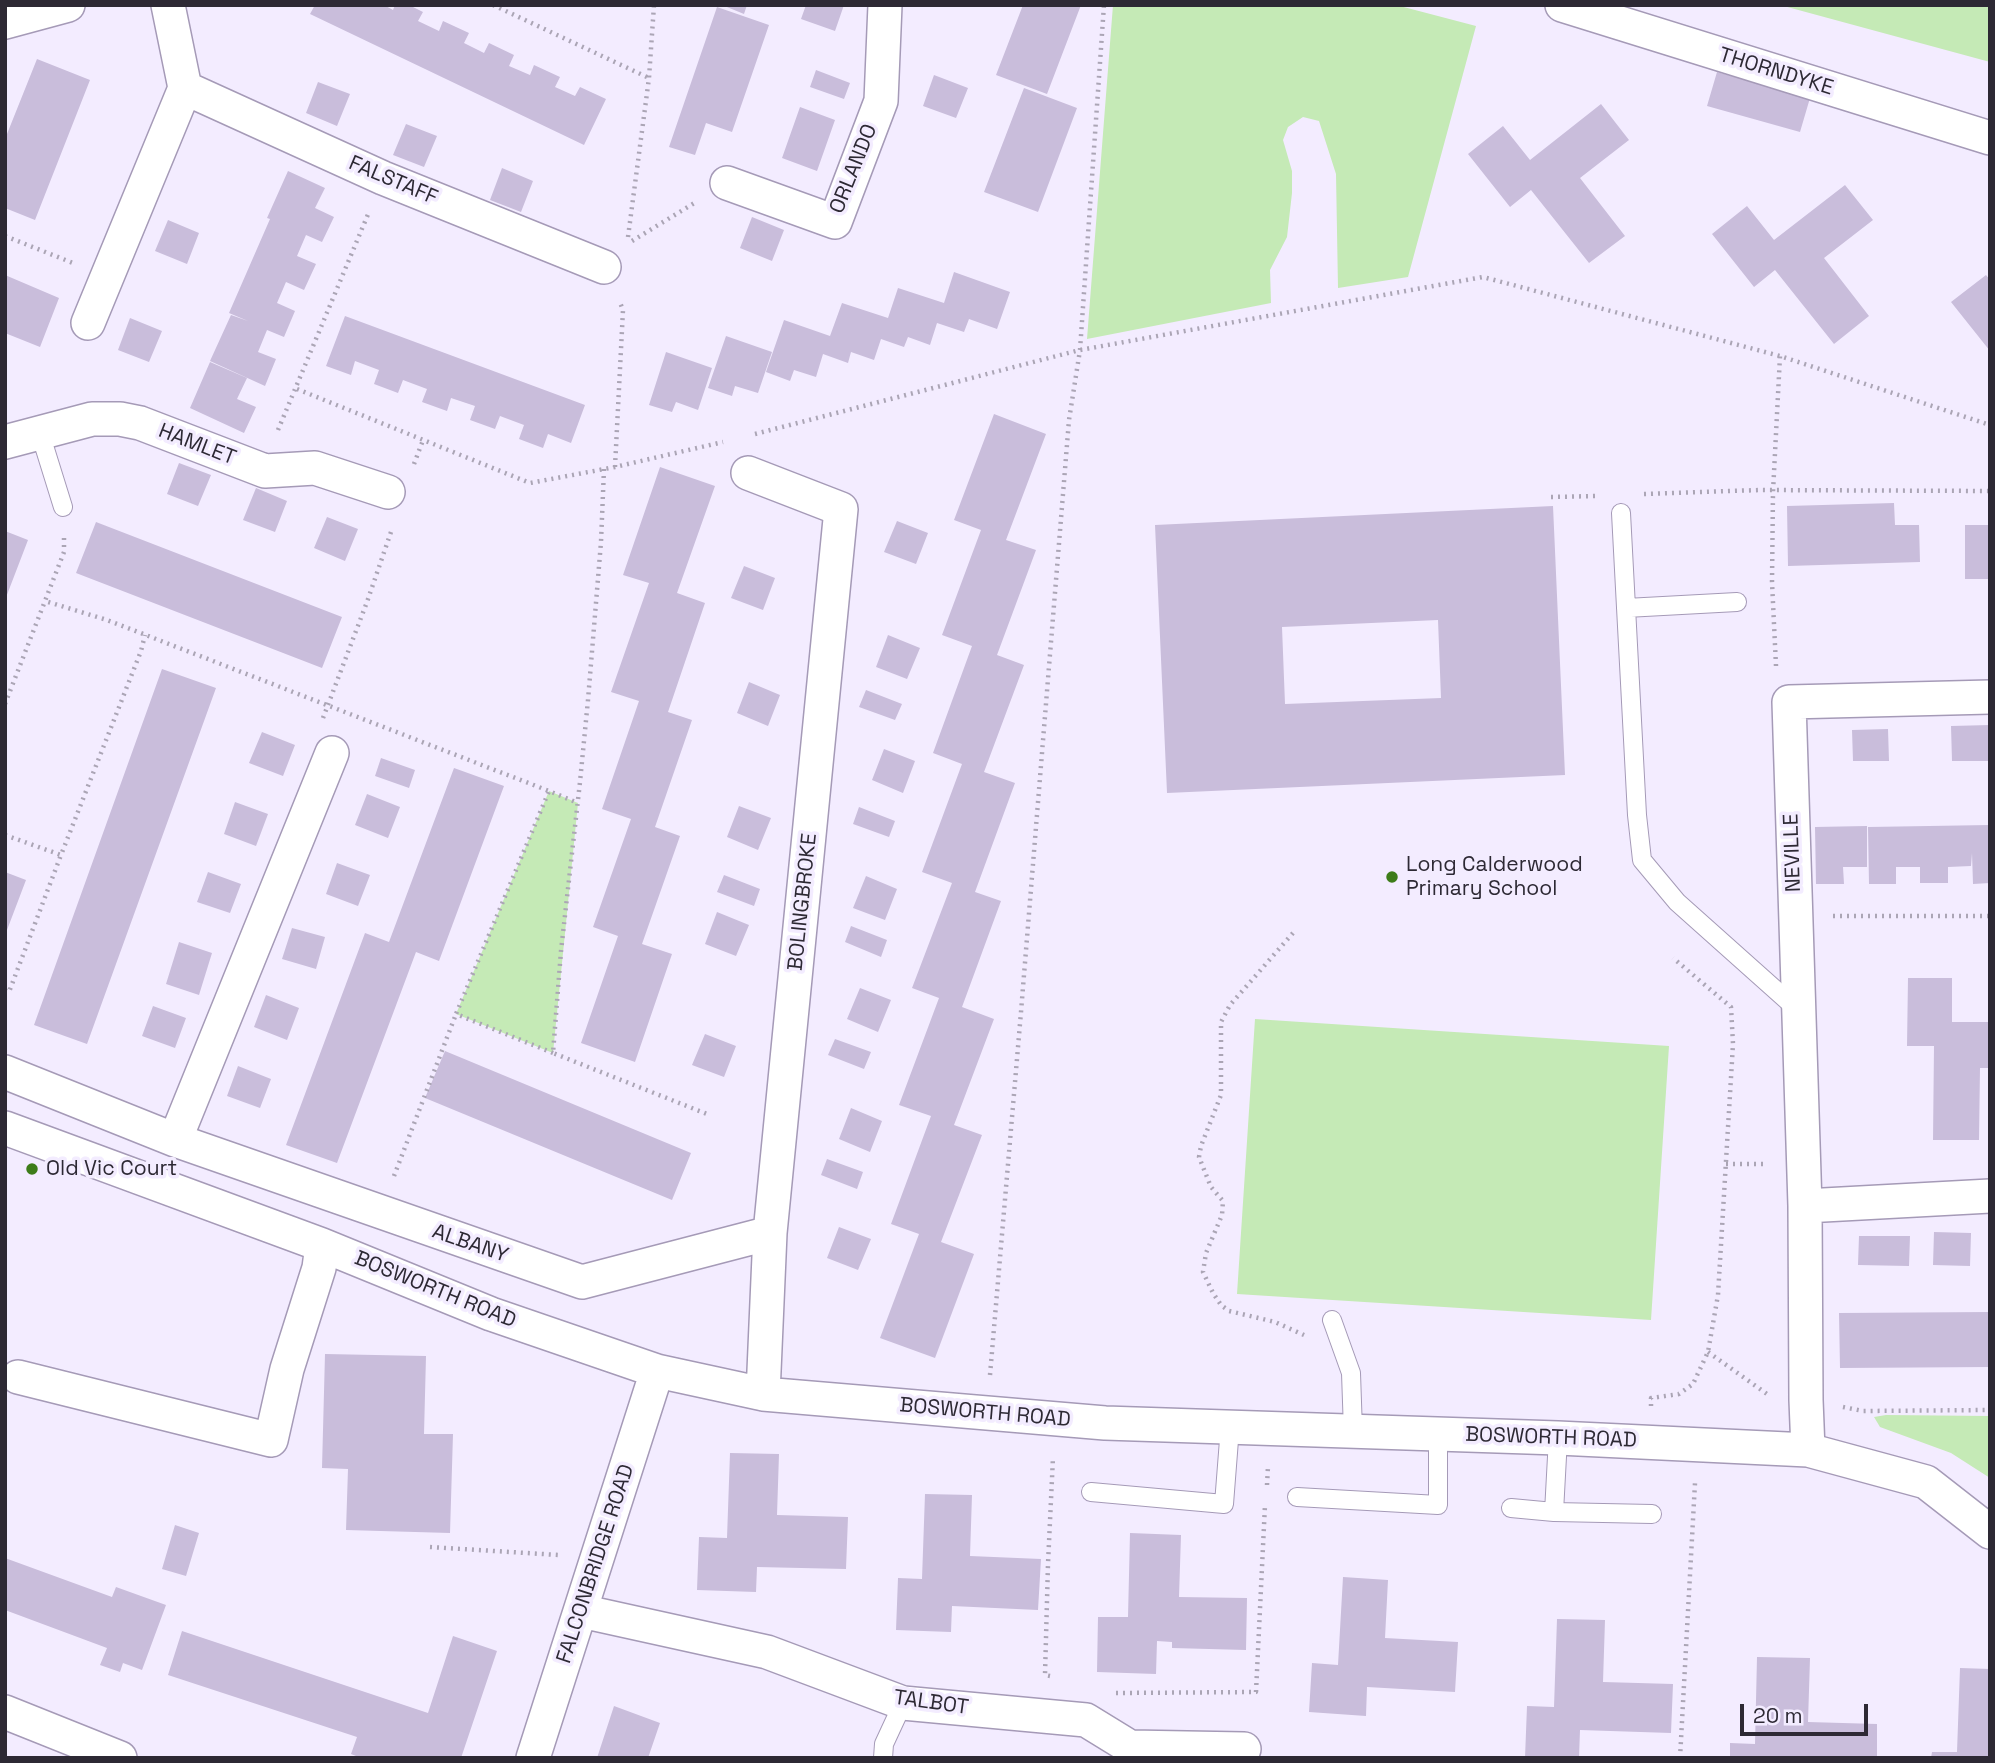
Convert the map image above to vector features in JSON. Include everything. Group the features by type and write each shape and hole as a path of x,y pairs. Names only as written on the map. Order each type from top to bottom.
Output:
{"street":[{"path":"5,22 68,5"},
{"path":"88,323 185,88 168,5"},
{"name":"ORLANDO","path":"727,183 835,222 881,101 885,5"},
{"name":"THORNDYKE","path":"1562,5 1990,138"},
{"name":"FALSTAFF","path":"185,88 383,178 604,267"},
{"name":"HAMLET","path":"5,442 93,419 120,419 140,423 265,471 315,468 388,492"},
{"name":"BOLINGBROKE","path":"748,473 841,509 770,1233 763,1394"},
{"path":"1788,702 1990,697"},
{"name":"NEVILLE","path":"1788,702 1805,1206 1808,1450"},
{"path":"175,1140 332,753"},
{"name":"ALBANY","path":"5,1072 175,1140 582,1282 770,1233"},
{"name":"BOSWORTH ROAD","path":"5,1128 321,1245 491,1314 657,1371 763,1394 1105,1423 1230,1439 1353,1431 1808,1450 1926,1482 1990,1532"},
{"path":"1805,1206 1990,1196"},
{"path":"18,1377 271,1440 287,1368 319,1268 321,1245"},
{"name":"FALCONBRIDGE ROAD","path":"533,1758 657,1371"},
{"name":"TALBOT","path":"581,1611 767,1652 903,1703 1086,1720 1130,1747 1244,1749"},
{"path":"5,1712 120,1758"}],"lane":[{"path":"40,433 63,507"},
{"path":"1621,513 1637,815 1642,860 1677,902 1798,1010"},
{"path":"1626,608 1737,602"},
{"path":"1332,1320 1351,1373 1353,1431"},
{"path":"1297,1497 1438,1505 1438,1434"},
{"path":"1553,1512 1558,1438"},
{"path":"1091,1492 1224,1504 1230,1439"},
{"path":"1511,1508 1553,1512 1652,1514"},
{"path":"883,1758 884,1744 903,1703"}],"path":[{"path":"493,5 649,78"},
{"path":"654,5 649,78 627,244 727,183"},
{"path":"986,1413 1023,999 1069,420 1080,350 1104,5"},
{"path":"383,178 297,389 530,483 725,442"},
{"path":"5,236 73,262"},
{"path":"604,267 623,310 615,467"},
{"path":"751,435 1080,350 1483,277 1780,356 1990,425"},
{"path":"1780,356 1773,492 1772,582 1776,681 1788,702"},
{"path":"553,1053 601,542 604,469"},
{"path":"1632,495 1760,490 1990,491"},
{"path":"1551,497 1606,495"},
{"path":"5,704 64,552 63,507"},
{"path":"328,706 388,541"},
{"path":"46,601 107,620 578,803"},
{"path":"5,990 9,992 145,635"},
{"path":"400,1159 456,1014 549,791"},
{"path":"5,835 61,855"},
{"path":"1795,916 1990,916"},
{"path":"1293,933 1230,1005 1220,1022 1220,1095 1199,1157 1211,1187 1223,1201 1222,1214 1206,1253 1203,1272 1213,1293 1229,1311 1276,1322 1306,1335"},
{"path":"1650,1442 1651,1398 1679,1394 1693,1384 1708,1352 1718,1295 1733,1044 1731,1007 1673,958"},
{"path":"456,1014 707,1114"},
{"path":"1708,1352 1771,1398 1806,1400 1863,1411 1990,1410"},
{"path":"1230,1439 1268,1451 1266,1491"},
{"path":"1053,1447 1045,1675 1054,1677"},
{"path":"1680,1758 1696,1472"},
{"path":"1108,1693 1256,1692 1265,1505"},
{"path":"430,1547 598,1558"}],"green space":[{"path":"1113,5 1396,5 1476,26 1408,277 1338,288 1336,174 1319,121 1303,117 1288,127 1283,140 1292,171 1292,193 1287,237 1270,270 1271,303 1087,339"},
{"path":"1780,5 1990,5 1990,62"},
{"path":"549,791 578,803 553,1053 456,1014"},
{"path":"1255,1019 1669,1046 1651,1320 1237,1294"},
{"path":"1990,1416 1990,1478 1951,1453 1880,1427 1874,1417"}],"building":[{"path":"315,5 384,5 393,10 395,5 409,5 423,12 418,21 439,31 443,21 469,33 464,43 484,53 489,43 514,55 509,66 530,75 534,65 560,77 555,87 575,96 580,87 606,99 584,145 310,14"},
{"path":"722,5 747,5 744,14"},
{"path":"806,5 844,5 835,31 801,19"},
{"path":"1023,5 1081,5 1047,94 996,75"},
{"path":"717,7 769,25 732,132 706,123 695,155 669,147"},
{"path":"37,59 90,80 35,220 5,208 5,139"},
{"path":"816,70 850,83 844,99 810,87"},
{"path":"1717,72 1810,98 1800,132 1707,106"},
{"path":"934,75 968,88 956,118 923,106"},
{"path":"318,82 350,94 337,126 306,113"},
{"path":"1024,88 1077,108 1038,212 984,192"},
{"path":"1601,104 1629,140 1580,178 1625,236 1589,263 1531,190 1510,207 1468,154 1503,126 1530,160"},
{"path":"800,107 835,120 817,171 782,158"},
{"path":"406,124 437,136 424,167 393,155"},
{"path":"502,168 533,181 521,212 490,200"},
{"path":"288,171 325,188 315,208 334,217 322,242 306,235 297,256 316,264 304,290 286,282 277,303 295,311 284,337 267,330 258,352 276,359 265,386 210,361 231,315 248,321 229,313"},
{"path":"1845,185 1873,220 1824,258 1869,316 1834,344 1775,270 1754,287 1712,234 1747,206 1774,240"},
{"path":"752,217 784,230 772,261 740,248"},
{"path":"168,220 199,233 187,264 155,251"},
{"path":"954,272 1010,292 997,329 969,319 964,332 937,323 930,345 908,337 904,347 881,339 874,360 851,352 848,363 823,354 816,377 794,370 790,381 766,372 784,320 830,336 842,303 888,318 898,288 944,303"},
{"path":"5,275 59,298 40,347 5,333"},
{"path":"1986,275 1990,280 1990,351 1951,302"},
{"path":"345,316 585,405 571,443 548,434 543,448 519,439 524,425 500,416 495,429 470,420 475,406 451,398 447,411 422,402 427,389 403,380 398,393 374,384 379,370 355,361 351,375 326,366"},
{"path":"130,318 162,331 149,362 118,350"},
{"path":"726,336 772,352 758,393 735,386 732,396 708,388"},
{"path":"666,352 712,368 698,410 676,402 672,412 649,405"},
{"path":"210,362 247,378 237,399 256,407 244,433 190,408"},
{"path":"994,414 1046,434 1006,540 1036,550 997,655 1024,665 984,772 1015,783 975,892 1001,901 962,1007 994,1019 954,1125 982,1135 941,1242 974,1254 935,1358 880,1338 919,1234 891,1224 931,1116 899,1105 939,998 912,988 952,883 922,872 962,764 933,753 972,646 942,635 981,530 954,520"},
{"path":"179,463 211,475 198,506 167,494"},
{"path":"660,467 715,486 677,593 705,603 668,712 692,720 655,827 680,836 642,944 672,954 635,1062 581,1043 618,936 593,927 631,819 602,809 639,701 611,692 649,583 623,575"},
{"path":"256,488 287,501 275,532 243,520"},
{"path":"1894,503 1895,525 1919,525 1920,562 1788,566 1787,506"},
{"path":"1553,506 1565,775 1167,793 1155,525","holes":["1438,620 1441,698 1285,704 1282,627"]},
{"path":"327,517 358,529 345,561 314,548"},
{"path":"897,521 928,533 916,564 884,552"},
{"path":"96,522 342,617 322,668 76,573"},
{"path":"1965,525 1990,525 1990,579 1965,579"},
{"path":"5,531 28,540 5,600"},
{"path":"744,566 775,578 763,610 731,598"},
{"path":"888,635 920,648 907,679 876,667"},
{"path":"162,669 216,688 87,1044 34,1025"},
{"path":"749,682 780,695 768,726 737,713"},
{"path":"866,690 902,704 895,720 859,707"},
{"path":"1990,725 1990,761 1952,761 1951,726"},
{"path":"1888,729 1889,761 1853,761 1852,730"},
{"path":"262,732 295,745 283,776 249,763"},
{"path":"884,749 915,761 903,793 872,780"},
{"path":"381,758 415,770 409,788 375,776"},
{"path":"454,768 504,786 439,961 416,952 337,1163 286,1145 365,933 389,942"},
{"path":"367,794 400,807 388,838 355,825"},
{"path":"235,802 268,814 256,846 224,834"},
{"path":"739,806 771,818 758,850 727,837"},
{"path":"859,807 895,821 889,837 853,824"},
{"path":"1990,825 1990,883 1973,884 1972,853 1971,866 1948,867 1948,883 1920,883 1920,867 1896,867 1896,884 1869,884 1868,827"},
{"path":"1867,826 1867,867 1843,867 1844,884 1816,884 1815,827"},
{"path":"337,863 370,875 358,906 326,894"},
{"path":"5,872 26,880 7,930 5,930"},
{"path":"208,872 241,884 230,913 197,902"},
{"path":"724,875 760,889 754,906 717,892"},
{"path":"866,876 897,889 885,920 853,908"},
{"path":"717,912 749,925 736,956 705,944"},
{"path":"851,926 887,940 881,957 845,942"},
{"path":"292,928 325,937 316,969 282,959"},
{"path":"179,942 212,953 199,995 166,984"},
{"path":"1908,978 1952,978 1952,1022 1990,1022 1990,1068 1980,1068 1979,1140 1933,1140 1934,1046 1907,1046"},
{"path":"860,988 891,1000 878,1032 847,1019"},
{"path":"266,995 299,1008 287,1040 254,1027"},
{"path":"153,1006 186,1018 175,1048 142,1036"},
{"path":"705,1034 736,1046 724,1077 692,1065"},
{"path":"835,1039 871,1052 864,1069 828,1055"},
{"path":"445,1051 691,1153 672,1200 425,1098"},
{"path":"238,1066 271,1079 260,1108 227,1096"},
{"path":"851,1108 882,1121 870,1152 839,1139"},
{"path":"827,1159 863,1172 857,1189 821,1175"},
{"path":"839,1227 871,1239 858,1270 827,1258"},
{"path":"1934,1232 1971,1233 1970,1266 1933,1265"},
{"path":"1859,1236 1910,1236 1909,1266 1858,1265"},
{"path":"1990,1312 1990,1367 1840,1368 1839,1313"},
{"path":"325,1354 426,1356 424,1434 453,1434 450,1533 346,1530 348,1469 322,1468"},
{"path":"730,1453 779,1454 777,1515 848,1517 846,1569 757,1567 756,1592 697,1590 699,1537 727,1538"},
{"path":"925,1494 972,1495 970,1556 1041,1559 1038,1610 952,1606 951,1632 896,1630 898,1578 922,1579"},
{"path":"175,1525 199,1533 186,1576 162,1569"},
{"path":"1130,1533 1181,1535 1179,1597 1247,1598 1246,1650 1172,1648 1172,1642 1157,1641 1156,1674 1097,1672 1098,1617 1128,1617"},
{"path":"5,1558 112,1597 116,1587 166,1605 142,1670 123,1663 120,1672 100,1665 107,1648 5,1610"},
{"path":"1343,1577 1388,1580 1385,1638 1458,1642 1455,1692 1367,1687 1366,1716 1309,1712 1312,1663 1338,1665"},
{"path":"1557,1619 1605,1620 1603,1682 1673,1684 1671,1733 1580,1730 1579,1758 1525,1758 1527,1706 1554,1707"},
{"path":"182,1631 428,1713 453,1636 497,1651 461,1758 361,1758 351,1754 357,1737 168,1675"},
{"path":"1757,1657 1810,1658 1808,1722 1877,1724 1877,1758 1730,1758 1730,1743 1755,1744"},
{"path":"1960,1668 1990,1669 1990,1758 1931,1758 1932,1752 1957,1752"},
{"path":"614,1706 660,1723 648,1758 597,1758"}],"place":[{"name":"Long Calderwood Primary School","path":"1392,877"},
{"name":"Old Vic Court","path":"32,1169"}]}
